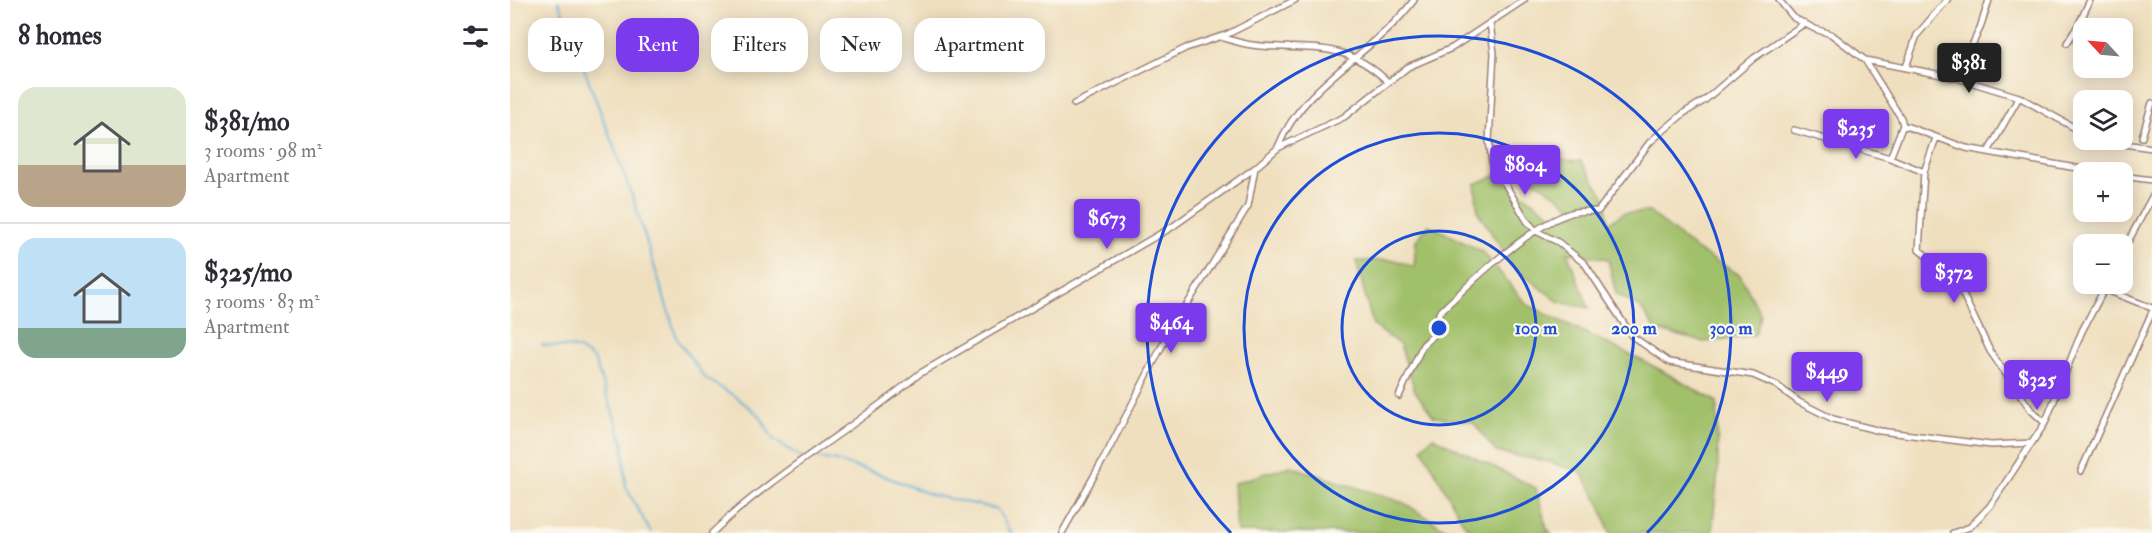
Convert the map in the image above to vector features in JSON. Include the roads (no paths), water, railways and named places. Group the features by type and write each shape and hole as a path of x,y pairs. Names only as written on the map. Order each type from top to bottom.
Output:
{"street":[{"path":"1074,104 1186,48 1221,37 1295,0"},
{"path":"1278,148 1290,120 1333,76 1380,38 1414,0"},
{"path":"712,533 783,473 889,399 919,374 1172,227 1255,168 1278,148 1344,117 1408,67 1452,48 1524,0"},
{"path":"1779,0 1794,18 1831,33 1865,60 1892,100 1903,125 1936,138 1988,152 2073,167"},
{"path":"1906,67 1917,35 1947,0"},
{"path":"1957,78 1980,28 1989,0"},
{"path":"2067,43 2090,0"},
{"path":"1490,23 1494,53 1489,141 1492,162 1527,221 1536,231 1558,242 1586,264 1632,336 1669,362 1753,375 1776,385 1798,402 1833,419 1880,431 1991,445 2032,444"},
{"path":"1400,396 1423,345 1439,330 1439,313 1479,274 1536,231 1571,212 1598,211 1632,169 1650,142 1684,113 1706,100 1754,58 1804,23"},
{"path":"1221,37 1251,45 1316,46 1354,58 1377,71 1388,82"},
{"path":"1865,60 1957,78 2019,97 2073,127"},
{"path":"1988,152 2019,97"},
{"path":"2142,137 2152,102"},
{"path":"1890,158 1903,125"},
{"path":"1794,130 1890,158 1924,172"},
{"path":"1936,138 1924,172 1919,250 1955,278 1990,351 2031,410 2045,423"},
{"path":"2133,145 2152,148"},
{"path":"1062,533 1108,451 1164,342 1248,206 1255,168"},
{"path":"2133,177 2152,180"},
{"path":"2132,234 2152,196"},
{"path":"1953,533 1970,527 1990,506 2045,423 2082,331 2101,294"},
{"path":"2080,471 2152,310 2121,294"}],"waterway":[{"path":"558,0 632,195 677,339 705,378 735,396 760,416 773,439 799,456 805,457"},
{"path":"542,345 577,348 594,359 623,442 626,487 651,533"},
{"path":"810,457 832,460 879,474 932,495 997,509 1011,533"}]}
